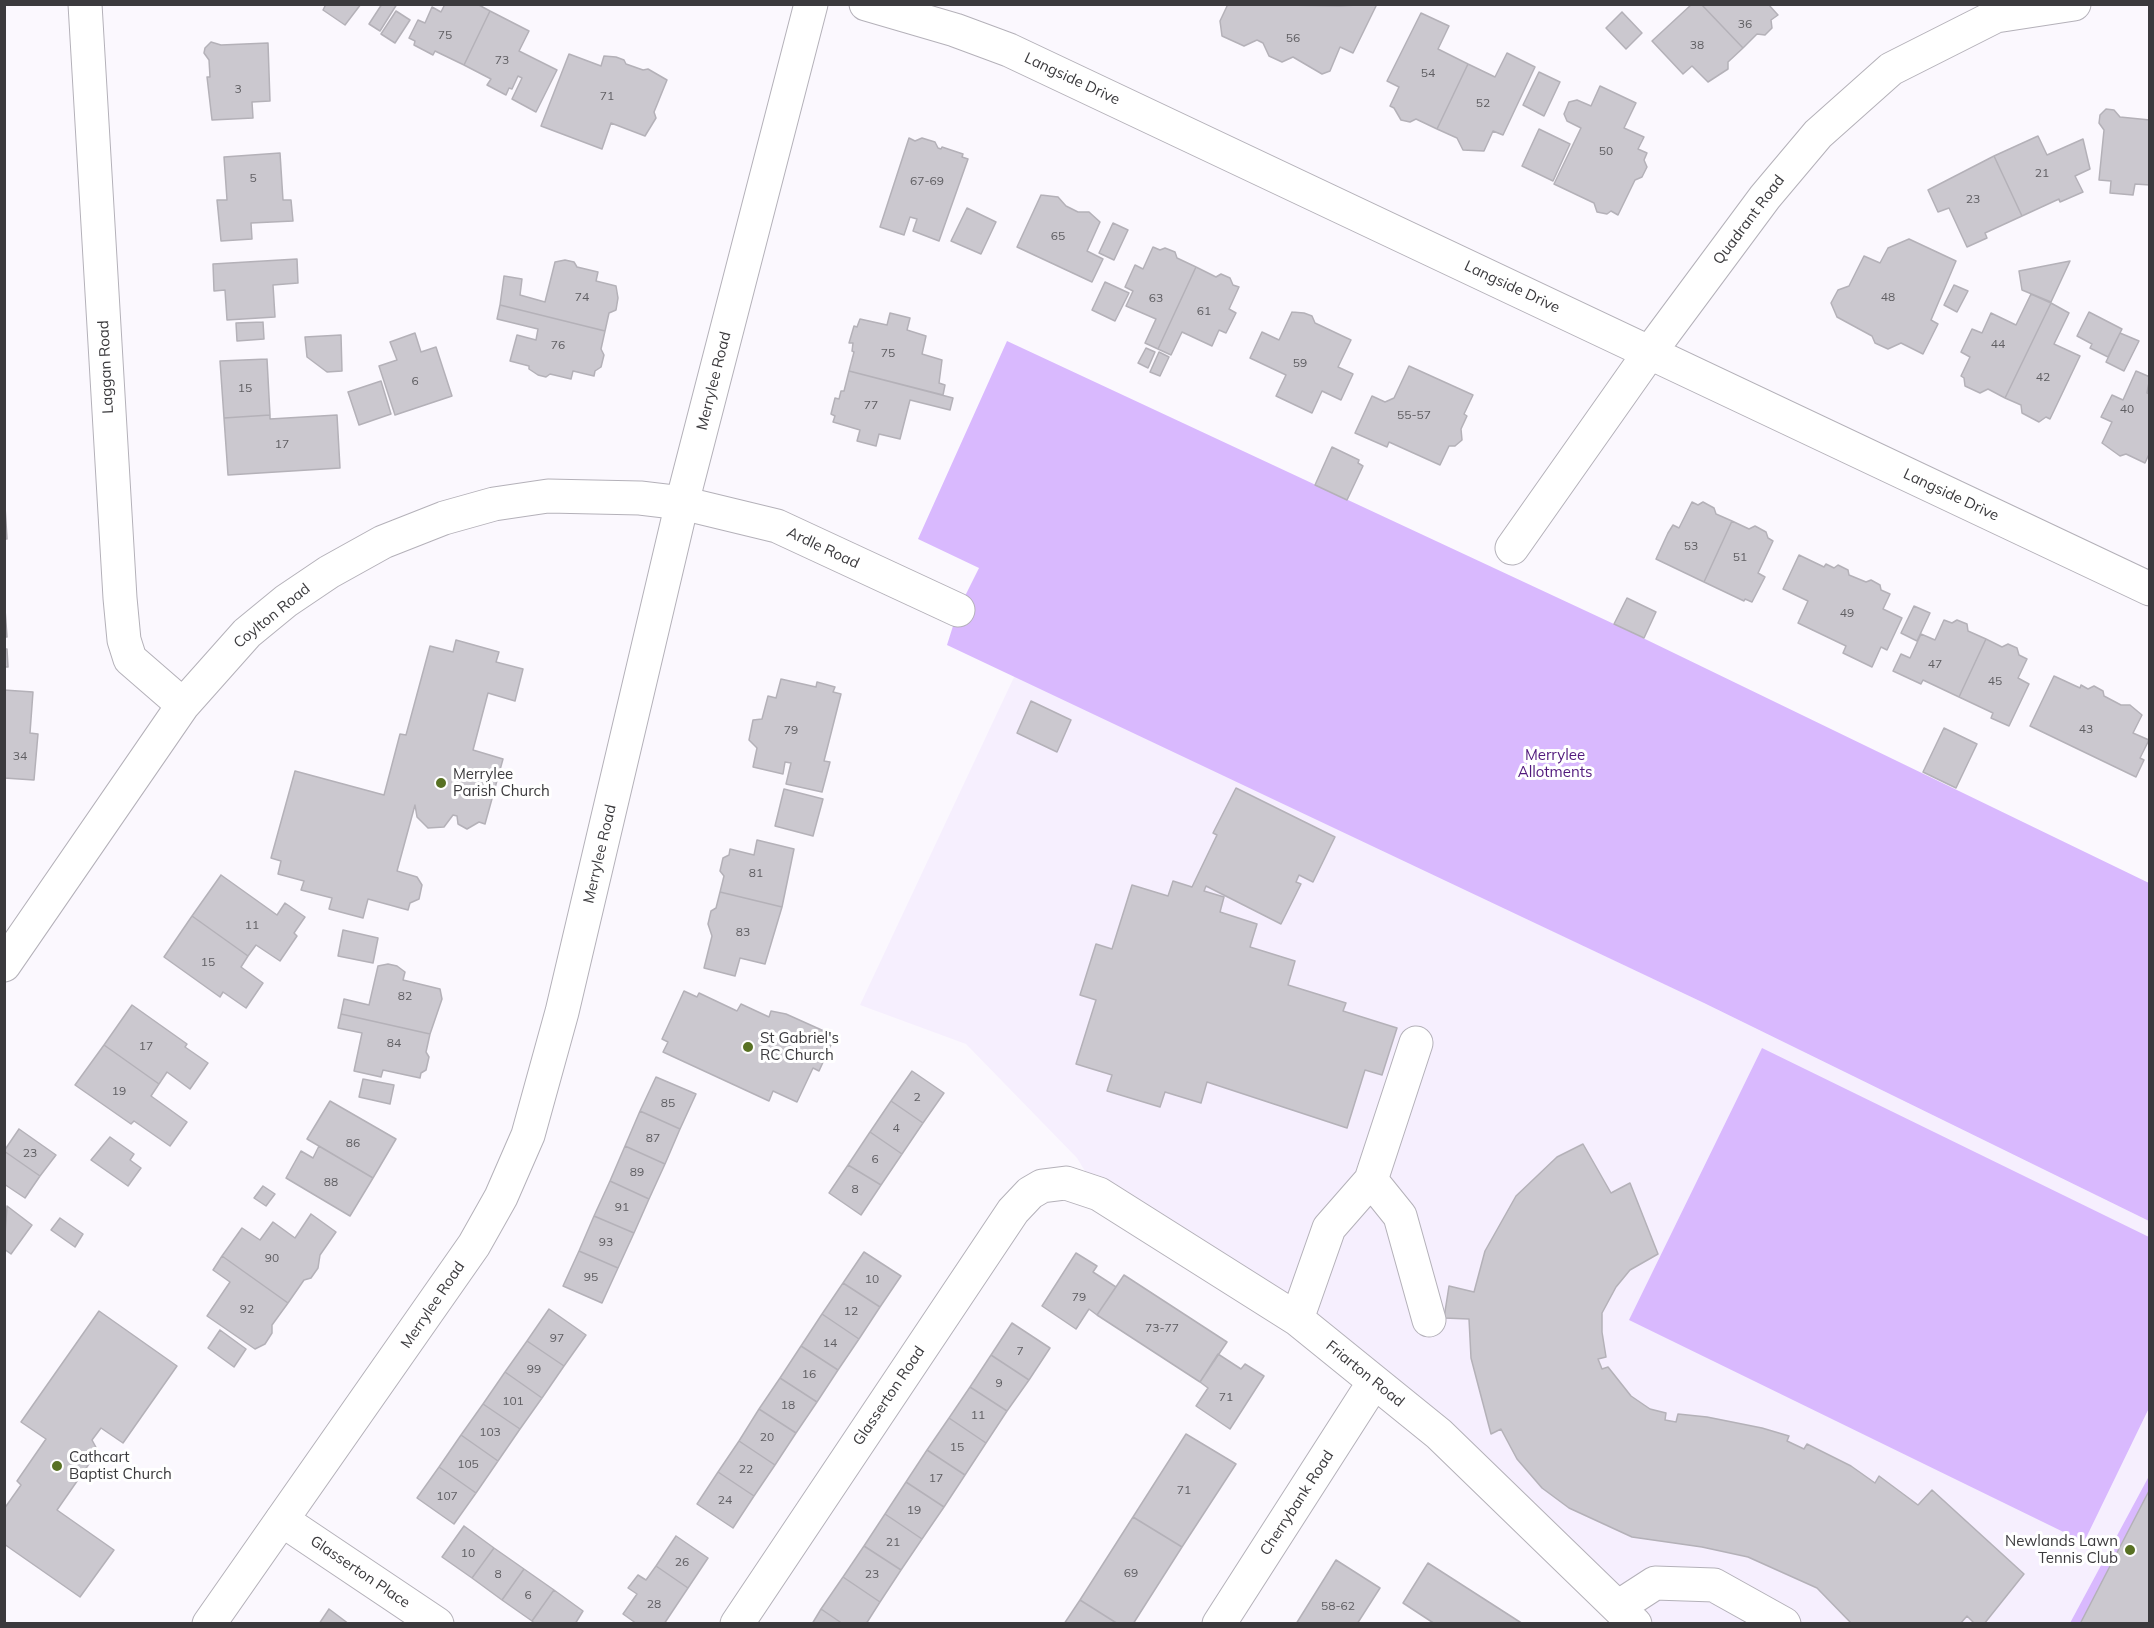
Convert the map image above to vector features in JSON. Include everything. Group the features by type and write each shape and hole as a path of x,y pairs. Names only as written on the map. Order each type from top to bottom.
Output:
{"street":[{"name":"Laggan Road","path":"85,4 118,574 124,640 129,659 183,705"},
{"name":"Merrylee Road","path":"209,1623 474,1245 501,1197 528,1135 562,1012 682,503 811,4"},
{"name":"Langside Drive","path":"866,4 955,30 1010,50 2150,589"},
{"name":"Quadrant Road","path":"1512,548 1650,352 1765,197 1818,134 1891,69 1996,16 2074,4"},
{"name":"Coylton Road","path":"4,964 183,705 247,633 286,601 329,572 383,542 444,518 494,504 548,496 640,498 682,503"},
{"name":"Ardle Road","path":"682,503 777,526 958,610"},
{"path":"1297,1319 1329,1228 1371,1180 1416,1043"},
{"path":"1371,1180 1400,1216 1429,1320"},
{"name":"Friarton Road","path":"1054,1184 1066,1183 1099,1194 1297,1319 1439,1434 1627,1615"},
{"name":"Glasserton Road","path":"737,1623 1013,1211 1030,1193 1042,1186 1054,1184"},
{"name":"Cherrybank Road","path":"1219,1623 1374,1382"},
{"name":"Glasserton Place","path":"282,1520 437,1623"},
{"path":"1627,1615 1655,1583 1714,1585 1784,1623"}],"shaded area":[{"path":"1015,675 1704,1003 2149,1221 2149,1476 2070,1623 1635,1623 1439,1434 1099,1194 1077,1158 966,1044 860,1005"}],"green space":[{"name":"Merrylee Allotments","path":"1007,341 1614,624 2149,883 2149,1221 1704,1003 947,645 958,610 979,568 918,539"},
{"path":"1762,1048 2149,1237 2149,1408 2084,1542 1629,1320"},
{"name":"Newlands Lawn Tennis Club","path":"2149,1476 2149,1623 2070,1623"}],"building":[{"path":"326,4 361,4 345,25 323,10"},
{"path":"382,4 397,4 380,31 369,24"},
{"path":"445,4 477,4 490,11 464,65 435,51 433,55 414,45 415,41 409,38 418,20 425,23 432,7 441,12"},
{"path":"1228,4 1339,6 1377,4 1353,53 1340,47 1330,71 1322,74 1293,57 1282,62 1269,56 1263,43 1257,40 1244,46 1222,36 1220,21"},
{"path":"1692,4 1701,4 1743,48 1728,62 1728,69 1708,82 1692,66 1683,74 1652,41"},
{"path":"1701,4 1768,4 1778,15 1771,20 1772,28 1765,35 1757,34 1743,48"},
{"path":"396,11 410,20 395,43 381,34"},
{"path":"490,11 529,31 519,51 557,70 536,112 512,99 522,78 518,76 512,89 509,88 506,95 487,85 491,79 464,65"},
{"path":"1622,12 1642,33 1626,49 1606,28"},
{"path":"1421,13 1449,26 1438,49 1468,64 1437,129 1416,119 1410,122 1401,120 1394,108 1390,106 1399,87 1387,81"},
{"path":"211,42 221,45 268,43 270,101 252,102 253,118 212,120 207,77 210,77 209,60 204,53 205,48"},
{"path":"1507,53 1535,67 1503,135 1493,131 1484,151 1463,150 1457,138 1437,129 1468,64 1495,77"},
{"path":"569,54 601,66 604,56 616,57 624,60 626,64 643,70 648,69 667,80 654,112 656,118 645,136 611,123 602,149 541,126"},
{"path":"1539,72 1560,82 1544,116 1523,105"},
{"path":"1600,86 1636,103 1624,128 1644,137 1638,149 1647,153 1644,160 1647,167 1642,177 1635,180 1618,215 1611,211 1607,214 1597,212 1594,203 1554,184 1581,128 1567,121 1564,114 1569,102 1577,100 1591,106"},
{"path":"2106,109 2114,110 2120,117 2150,120 2150,185 2135,184 2133,195 2110,193 2111,181 2099,180 2104,130 2099,123 2100,115"},
{"path":"1539,129 1570,144 1553,181 1522,166"},
{"path":"2038,136 2047,155 2083,139 2090,169 2075,176 2083,192 2060,202 2059,199 2022,216 1994,156"},
{"path":"909,138 915,141 922,138 935,142 938,148 942,147 963,154 962,157 968,159 939,241 913,231 917,219 910,217 904,235 880,227"},
{"path":"280,153 283,200 291,200 293,221 251,223 252,239 221,241 217,200 227,200 224,157"},
{"path":"1994,156 2022,216 1985,233 1987,238 1967,247 1949,208 1938,212 1928,190"},
{"path":"1041,195 1058,197 1066,206 1078,212 1089,212 1100,222 1087,251 1103,259 1092,282 1017,247"},
{"path":"967,208 996,222 981,254 951,241"},
{"path":"1113,223 1128,230 1114,260 1099,253"},
{"path":"1909,239 1956,261 1931,320 1938,324 1923,354 1901,343 1888,349 1875,343 1872,336 1837,317 1831,303 1838,290 1849,286 1864,256 1880,263 1888,248"},
{"path":"1153,247 1175,252 1177,258 1196,267 1158,349 1145,343 1156,319 1126,306 1133,291 1125,287 1135,265 1143,269"},
{"path":"297,259 298,283 273,285 275,317 227,320 225,290 214,291 213,264"},
{"path":"565,260 574,262 577,267 598,272 596,281 616,286 618,298 616,310 609,313 605,331 500,305 504,276 522,279 520,295 545,302 555,262"},
{"path":"2070,261 2051,302 2022,290 2019,271"},
{"path":"1196,267 1216,277 1221,274 1230,278 1233,285 1239,287 1229,309 1236,313 1226,333 1219,330 1212,346 1182,332 1171,355 1158,349"},
{"path":"1105,282 1129,293 1115,321 1092,310"},
{"path":"1954,285 1968,291 1957,312 1944,305"},
{"path":"2031,294 2051,303 2005,398 1988,389 1980,393 1965,386 1964,378 1961,376 1970,357 1961,352 1972,329 1982,333 1991,313 2016,325"},
{"path":"2051,303 2069,313 2054,344 2080,356 2050,419 2046,417 2039,422 2022,413 2021,405 2005,398"},
{"path":"500,305 605,331 601,349 604,355 601,367 595,371 594,376 573,371 571,379 550,374 546,377 538,375 529,369 529,366 510,361 517,335 536,340 538,329 497,319"},
{"path":"1292,312 1312,316 1315,323 1351,340 1338,367 1353,374 1341,400 1322,391 1312,413 1276,396 1286,375 1250,358 1262,332 1279,340"},
{"path":"2089,312 2122,329 2108,357 2090,348 2092,344 2077,336"},
{"path":"890,313 910,318 907,330 926,336 922,354 942,360 939,383 945,385 943,395 849,371 854,352 852,351 853,343 849,343 854,326 857,327 860,319 887,325"},
{"path":"263,322 264,339 237,341 236,323"},
{"path":"415,333 421,352 436,347 452,396 395,415 379,366 397,360 390,342"},
{"path":"2120,333 2139,341 2124,371 2106,362"},
{"path":"341,335 342,371 327,372 307,357 305,337"},
{"path":"1146,348 1155,352 1148,368 1138,363"},
{"path":"1159,352 1169,357 1160,376 1150,372"},
{"path":"267,359 270,415 224,418 220,361"},
{"path":"1409,366 1473,395 1464,414 1467,416 1461,429 1462,440 1455,446 1449,446 1440,465 1389,442 1387,447 1355,433 1372,396 1385,402 1394,398"},
{"path":"849,371 953,398 950,410 910,400 900,439 879,434 876,446 857,441 860,430 833,422 835,416 831,414 835,398 839,399 841,391 844,391"},
{"path":"2136,371 2150,377 2147,393 2150,394 2150,452 2145,463 2126,454 2120,456 2102,443 2112,422 2101,417 2112,395 2123,400"},
{"path":"381,381 391,414 359,425 348,392"},
{"path":"270,415 270,419 337,415 340,468 228,475 224,418"},
{"path":"1332,447 1359,460 1358,463 1363,466 1347,500 1315,485"},
{"path":"4,490 7,539 4,539"},
{"path":"1692,502 1698,505 1703,502 1714,508 1716,514 1732,521 1704,582 1656,559 1673,525 1679,528"},
{"path":"1732,521 1749,529 1755,526 1766,532 1768,538 1773,541 1758,573 1765,577 1752,602 1745,599 1744,601 1704,582"},
{"path":"1799,555 1824,567 1826,564 1834,568 1838,565 1848,570 1849,575 1866,582 1871,580 1880,585 1881,590 1890,594 1883,609 1902,618 1887,650 1881,647 1872,667 1843,653 1846,646 1798,623 1808,601 1783,589"},
{"path":"4,595 7,637 4,637"},
{"path":"1627,598 1656,612 1644,638 1614,624"},
{"path":"1914,606 1930,613 1917,641 1901,633"},
{"path":"1944,620 1952,623 1957,620 1967,624 1968,631 1986,639 1959,697 1923,680 1921,684 1893,671 1901,654 1910,658 1921,634 1935,640"},
{"path":"1986,639 2002,647 2008,644 2017,648 2019,655 2027,659 2018,678 2029,684 2009,726 1991,718 1993,713 1959,697"},
{"name":"Merrylee Parish Church","path":"456,640 499,652 496,662 523,669 515,701 488,693 473,750 503,759 485,824 479,822 467,829 458,824 457,816 453,815 444,827 428,828 417,817 415,805 397,871 417,877 422,885 419,899 410,903 408,910 368,899 363,918 329,909 332,898 301,890 304,881 278,874 281,861 271,858 295,771 384,795 400,734 406,735 430,646 453,652"},
{"path":"4,649 7,649 8,667 4,667"},
{"path":"2054,676 2080,688 2081,685 2088,689 2094,686 2103,691 2104,696 2121,705 2130,705 2142,715 2133,733 2149,740 2140,758 2144,760 2136,777 2030,726"},
{"path":"781,679 816,687 817,682 835,687 833,692 841,694 824,761 830,762 822,792 786,784 791,763 785,762 783,774 753,767 757,748 749,740 753,720 762,719 768,696 776,698"},
{"path":"4,690 33,692 30,733 38,734 34,780 4,778"},
{"path":"1031,701 1071,720 1057,752 1017,733"},
{"path":"1944,728 1977,744 1956,788 1923,772"},
{"path":"1236,788 1335,837 1313,882 1299,875 1296,882 1301,884 1281,924 1206,886 1204,891 1224,897 1220,912 1257,924 1250,947 1295,961 1288,985 1346,1003 1343,1011 1397,1028 1382,1075 1365,1070 1347,1128 1207,1082 1201,1103 1165,1092 1160,1107 1107,1091 1112,1075 1076,1064 1096,1000 1080,995 1096,944 1112,949 1132,885 1168,896 1173,881 1192,887 1217,835 1213,833"},
{"path":"784,789 823,799 813,836 775,826"},
{"path":"757,840 794,849 782,907 720,892 724,876 720,871 723,858 729,855 730,849 754,855"},
{"path":"221,875 277,915 285,903 305,917 294,933 297,936 280,961 256,945 248,956 192,916"},
{"path":"720,892 782,907 765,964 740,958 735,976 704,968 712,936 708,924 711,911 716,908"},
{"path":"192,916 248,956 241,967 263,983 246,1008 223,992 220,997 164,957"},
{"path":"343,930 378,938 373,963 338,956"},
{"path":"388,964 397,966 405,972 403,980 440,989 442,999 430,1034 341,1014 344,999 369,1005 378,966"},
{"name":"St Gabriel's RC Church","path":"684,991 697,997 699,993 737,1011 741,1004 769,1017 771,1011 786,1014 835,1036 819,1071 813,1068 797,1102 773,1091 769,1101 663,1052 668,1042 662,1039"},
{"path":"132,1005 187,1044 185,1047 208,1063 190,1089 167,1072 159,1084 104,1045"},
{"path":"341,1014 430,1034 426,1052 429,1057 426,1070 421,1073 420,1078 383,1070 381,1077 354,1071 362,1033 338,1028"},
{"path":"104,1045 159,1084 151,1096 187,1122 170,1146 134,1121 131,1124 75,1085"},
{"path":"912,1071 944,1093 923,1123 891,1101"},
{"path":"656,1077 696,1094 680,1129 640,1111"},
{"path":"363,1079 394,1085 390,1104 359,1097"},
{"path":"330,1101 396,1139 373,1178 307,1139"},
{"path":"891,1101 923,1123 902,1154 870,1132"},
{"path":"640,1111 680,1129 665,1164 625,1146"},
{"path":"19,1129 56,1155 40,1176 4,1151"},
{"path":"870,1132 902,1154 881,1185 848,1165"},
{"path":"110,1137 134,1154 130,1160 141,1168 128,1186 91,1160"},
{"path":"1583,1144 1611,1193 1630,1183 1658,1254 1630,1270 1616,1287 1602,1313 1606,1357 1598,1359 1602,1369 1608,1367 1631,1396 1650,1409 1666,1413 1665,1420 1676,1422 1678,1414 1707,1417 1789,1436 1787,1441 1804,1449 1807,1444 1851,1466 1875,1483 1879,1476 1918,1505 1932,1490 2024,1574 1984,1624 1975,1624 1967,1616 1960,1624 1852,1624 1817,1588 1748,1557 1702,1547 1632,1537 1569,1508 1542,1488 1517,1459 1501,1429 1491,1434 1471,1358 1469,1319 1444,1318 1449,1286 1474,1292 1485,1251 1516,1196 1557,1157"},
{"path":"319,1146 373,1178 350,1216 286,1178 301,1151 313,1158"},
{"path":"625,1146 665,1164 649,1199 610,1181"},
{"path":"4,1151 40,1176 25,1198 4,1184"},
{"path":"848,1165 881,1185 861,1215 829,1193"},
{"path":"610,1181 649,1199 634,1233 594,1216"},
{"path":"263,1186 275,1194 266,1206 254,1198"},
{"path":"7,1206 32,1225 11,1254 4,1249"},
{"path":"311,1214 336,1232 320,1255 318,1268 311,1278 304,1280 288,1303 222,1256 242,1228 260,1240 273,1222 295,1238"},
{"path":"594,1216 634,1233 618,1268 579,1251"},
{"path":"60,1218 83,1234 75,1247 51,1230"},
{"path":"579,1251 618,1268 602,1303 563,1286"},
{"path":"864,1252 901,1276 880,1307 843,1283"},
{"path":"1076,1253 1097,1266 1093,1272 1116,1287 1097,1315 1089,1309 1076,1329 1042,1306"},
{"path":"222,1256 288,1303 272,1325 272,1333 265,1344 255,1349 207,1316 230,1282 213,1270"},
{"path":"1124,1275 1227,1342 1200,1382 1097,1315"},
{"path":"843,1283 880,1307 859,1339 822,1314"},
{"path":"549,1309 586,1335 564,1366 527,1341"},
{"name":"Cathcart Baptist Church","path":"99,1311 177,1366 123,1443 101,1428 92,1440 98,1451 57,1510 114,1550 80,1597 4,1544 4,1509 21,1485 17,1481 46,1439 21,1422"},
{"path":"822,1314 859,1339 838,1370 801,1346"},
{"path":"1012,1323 1050,1348 1029,1380 991,1355"},
{"path":"220,1330 246,1349 234,1367 208,1348"},
{"path":"527,1341 564,1366 542,1398 505,1372"},
{"path":"801,1346 838,1370 817,1402 780,1378"},
{"path":"1218,1354 1241,1369 1245,1364 1264,1376 1230,1429 1196,1406 1208,1388 1200,1382"},
{"path":"991,1355 1029,1380 1007,1411 970,1387"},
{"path":"505,1372 542,1398 520,1429 483,1404"},
{"path":"780,1378 817,1402 796,1433 759,1409"},
{"path":"970,1387 1007,1411 986,1443 949,1418"},
{"path":"483,1404 520,1429 498,1461 461,1435"},
{"path":"759,1409 796,1433 775,1465 739,1441"},
{"path":"949,1418 986,1443 965,1475 927,1450"},
{"path":"1186,1434 1236,1464 1182,1547 1133,1517"},
{"path":"461,1435 498,1461 476,1493 439,1467"},
{"path":"739,1441 775,1465 754,1496 718,1472"},
{"path":"927,1450 965,1475 944,1507 906,1482"},
{"path":"439,1467 476,1493 454,1524 417,1498"},
{"path":"718,1472 754,1496 733,1528 697,1504"},
{"path":"906,1482 944,1507 922,1539 885,1514"},
{"name":"Newlands Lawn Tennis Club","path":"2150,1489 2150,1624 2080,1624"},
{"path":"885,1514 922,1539 901,1570 864,1546"},
{"path":"1133,1517 1182,1547 1133,1624 1118,1624 1080,1600"},
{"path":"464,1526 494,1548 472,1578 442,1557"},
{"path":"676,1536 708,1558 688,1588 656,1566"},
{"path":"864,1546 901,1570 880,1602 843,1577"},
{"path":"494,1548 524,1569 502,1600 472,1578"},
{"path":"1336,1560 1380,1588 1357,1624 1296,1624"},
{"path":"1428,1563 1523,1624 1435,1624 1403,1603"},
{"path":"656,1566 688,1588 664,1624 637,1624 623,1614 637,1594 628,1588 638,1575 646,1580"},
{"path":"524,1569 554,1590 532,1621 502,1600"},
{"path":"843,1577 880,1602 866,1624 843,1624 821,1609"},
{"path":"554,1590 583,1611 575,1624 535,1624 532,1621"},
{"path":"1080,1600 1118,1624 1064,1624"},
{"path":"329,1609 349,1624 319,1624"},
{"path":"821,1609 843,1624 812,1624"}],"place":[{"name":"Merrylee Parish Church","path":"441,783"},
{"name":"St Gabriel's RC Church","path":"748,1047"},
{"name":"Cathcart Baptist Church","path":"57,1466"},
{"name":"Newlands Lawn Tennis Club","path":"2130,1550"}]}
